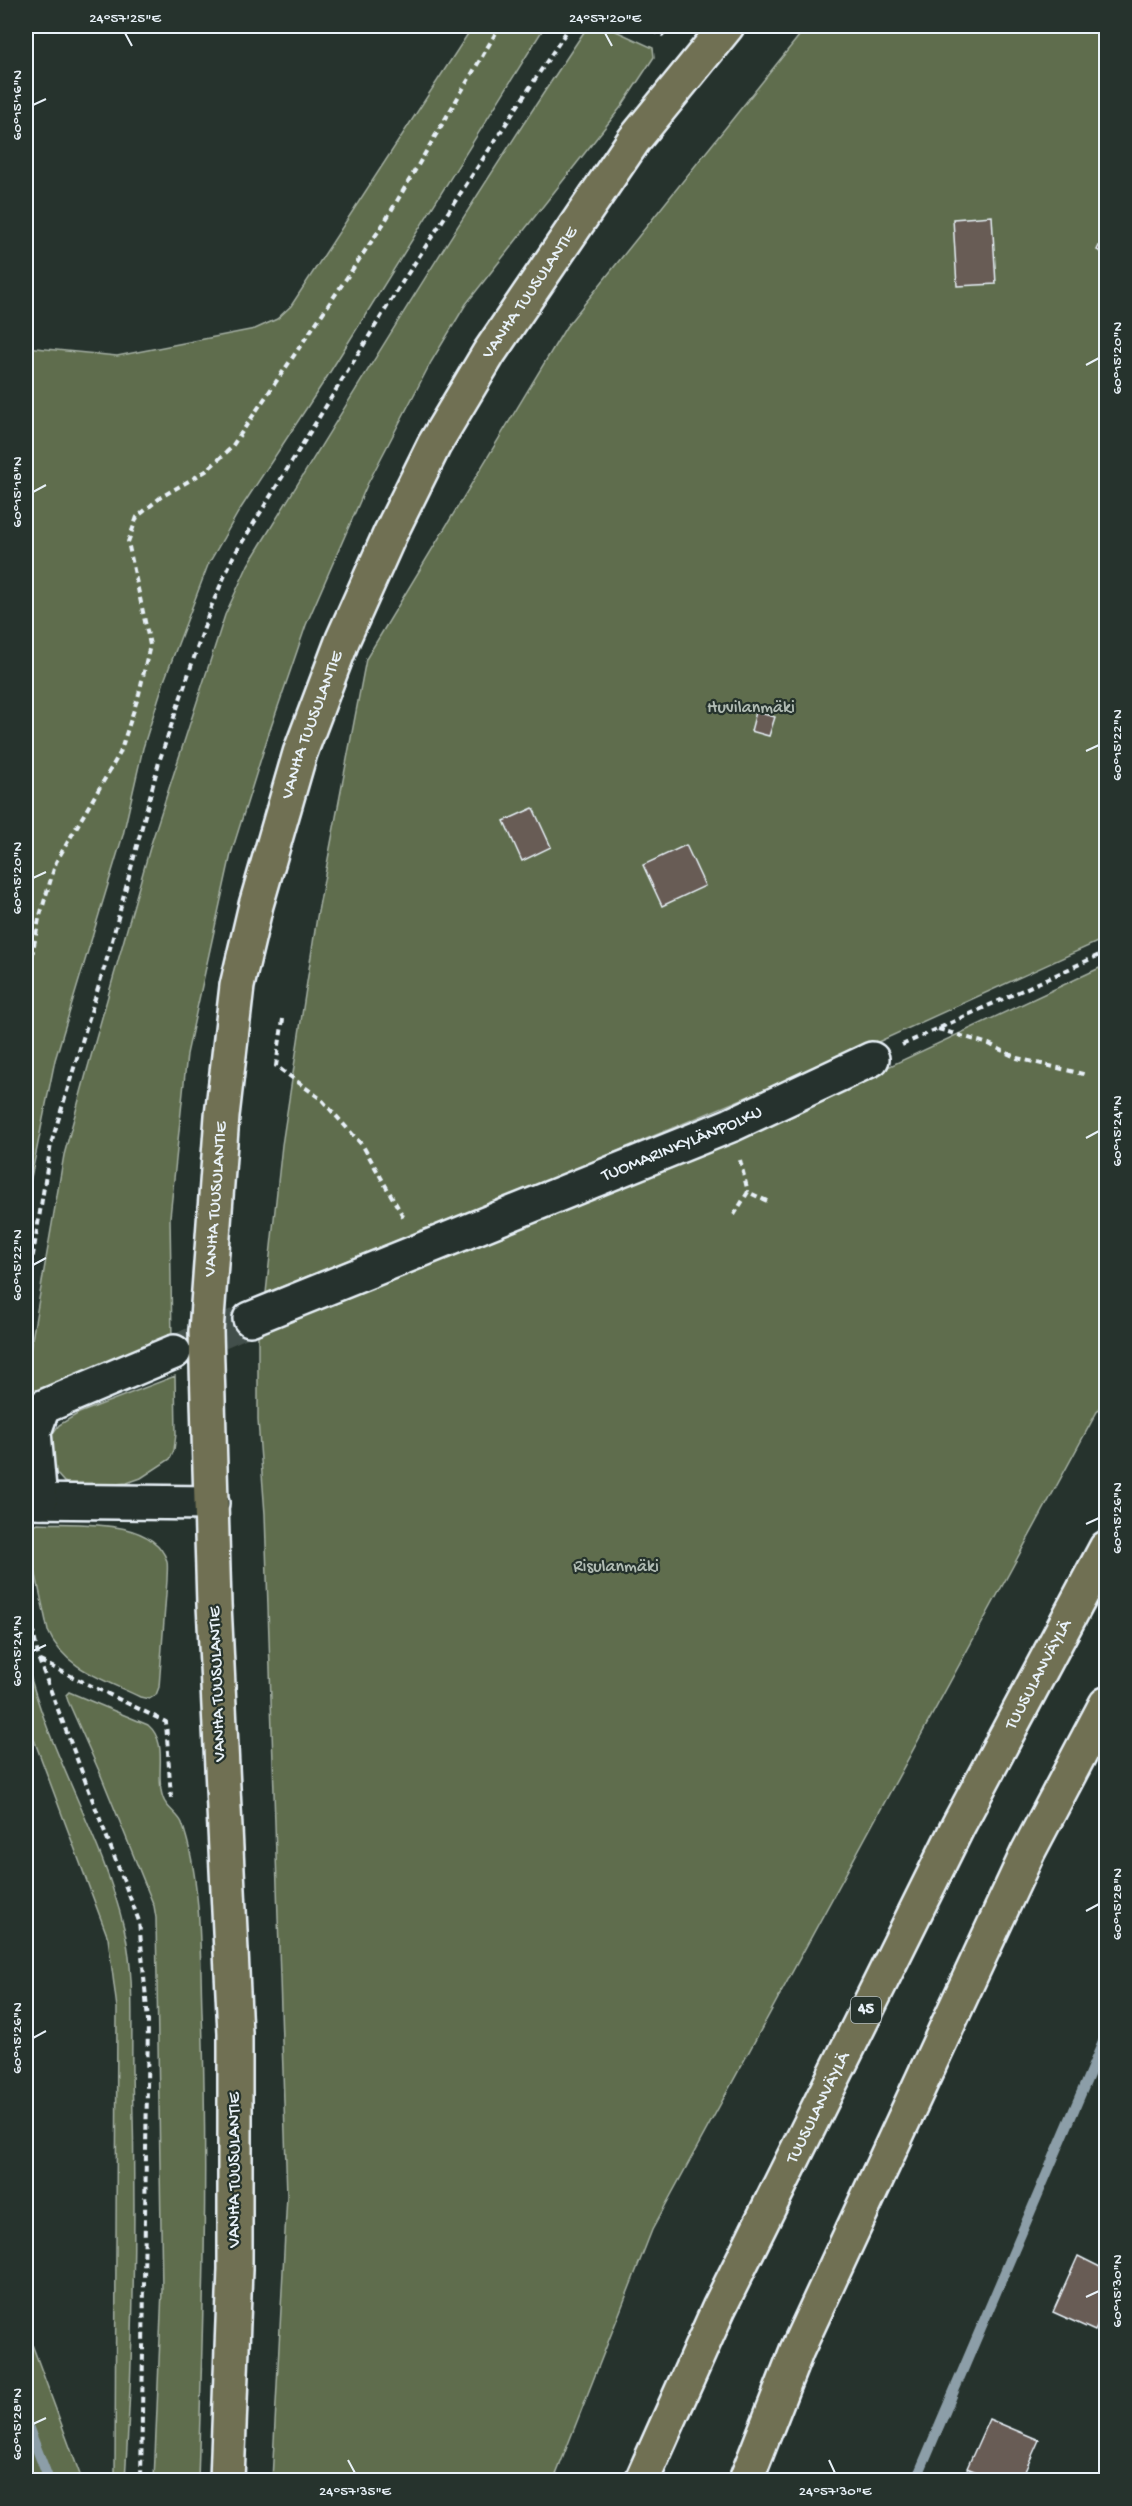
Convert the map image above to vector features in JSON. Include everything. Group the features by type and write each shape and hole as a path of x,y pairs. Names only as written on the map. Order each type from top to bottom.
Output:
{"main road":[{"name":"VANHA TUUSULANTIE","path":"227,2481 235,2269 235,2033 224,1815 206,1331 222,1116 237,986 256,905 300,753 343,639 390,534 434,445 489,353 634,140 725,31"},
{"name":"TUUSULANVÄYLÄ","path":"642,2481 719,2308 952,1837 1107,1548"},
{"path":"746,2481 797,2350 1028,1852 1107,1704"}],"street":[{"name":"TUOMARINKYLÄNPOLKU","path":"250,1319 730,1125 872,1059"},
{"path":"174,1352 43,1407 34,1432 33,1501 212,1503"}],"path":[{"path":"26,987 39,919 56,862 120,753 139,694 150,645 128,542 137,517 161,497 206,471 231,448 384,223 500,26"},
{"path":"26,1298 51,1144 109,952 159,762 211,607 232,557 403,281 570,26"},
{"path":"643,26 662,35 670,26"},
{"path":"872,1059 1107,952"},
{"path":"282,1019 276,1066 321,1099 363,1146 421,1251"},
{"path":"938,1029 989,1044 1017,1058 1087,1076"},
{"path":"734,1215 748,1192 769,1202"},
{"path":"26,1598 39,1660 139,1921 148,2021 141,2481"},
{"path":"39,1660 166,1722 171,1798"}],"green space":[{"path":"473,26 545,26 325,380 239,511 208,565 164,681 143,748 123,835 55,1060 26,1202 26,347 117,356 255,329 277,319 291,306"},
{"path":"588,26 605,26 653,48 654,57 621,107 466,304 431,362 367,485 306,625 269,733 231,854 187,1054 170,1217 172,1340 37,1393 30,1391 26,1383 26,1374 64,1155 151,844 225,615 248,565 331,429 458,226"},
{"name":"Huvilanmäki","path":"807,26 1106,26 1106,938 878,1042 553,1178 266,1293 282,1145 317,917 366,659 566,327"},
{"name":"Risulanmäki","path":"1106,965 1106,1395 652,2230 554,2480 272,2480 287,2195 265,1514 258,1420 258,1334 704,1153"},
{"path":"175,1376 176,1434 170,1459 141,1478 127,1483 77,1487 64,1482 56,1473 48,1449 50,1437 59,1425 79,1413"},
{"path":"38,1523 111,1526 130,1530 146,1537 159,1547 167,1561 167,1568 159,1687 156,1695 149,1699 140,1697 100,1679 75,1664 55,1644 48,1631 27,1533 30,1526"},
{"path":"26,1660 48,1728 103,1860 124,1928 130,1963 134,2225 125,2480 115,2480 117,2008 108,1938 26,1718"},
{"path":"69,1692 148,1725 155,1733 160,1750 160,1780 163,1798 182,1823 189,1845 197,1893 205,2130 198,2480 154,2480 162,2290 156,1918 154,1906 68,1701 66,1695"},
{"path":"26,2328 82,2480 30,2480 26,2469"}],"building":[{"path":"992,216 996,284 957,286 953,219"},
{"path":"1106,232 1106,255 1097,250"},
{"path":"756,712 775,717 769,736 751,731"},
{"path":"533,808 551,847 522,861 504,821"},
{"path":"686,845 705,886 662,906 643,865"},
{"path":"1078,2256 1106,2270 1106,2307 1095,2331 1053,2312"},
{"path":"989,2419 1039,2440 1021,2480 996,2480 967,2468"}],"waterway":[{"path":"916,2480 1106,2035"},
{"path":"26,2421 49,2480"}],"tunnel":[{"path":"174,1352 250,1319"}]}
